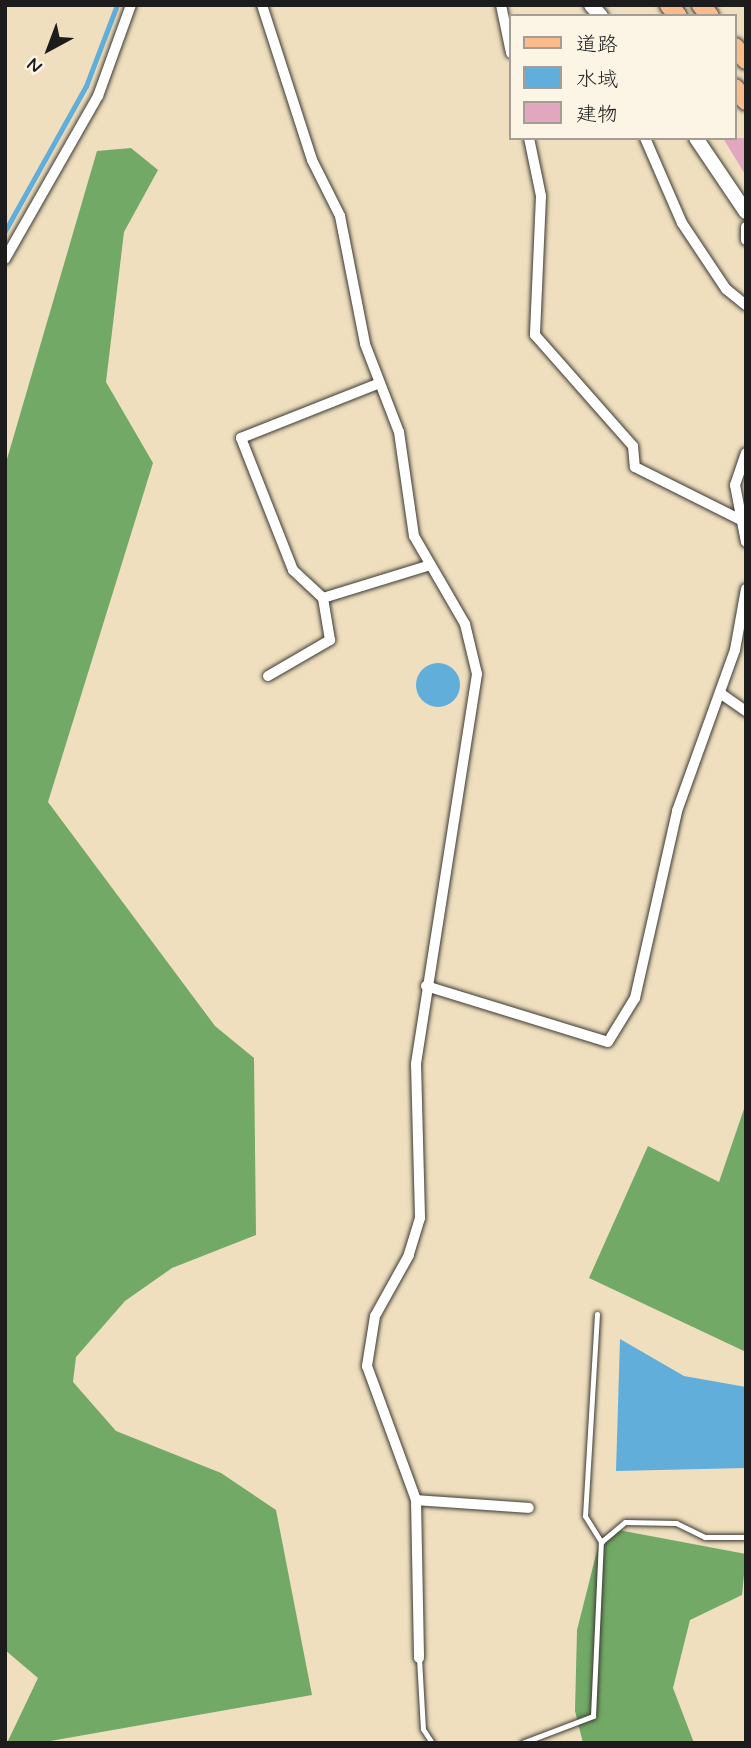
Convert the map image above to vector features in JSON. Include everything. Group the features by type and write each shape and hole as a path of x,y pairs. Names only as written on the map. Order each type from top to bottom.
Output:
{"street":[{"path":"5,258 98,96 131,5"},
{"path":"262,5 312,160 340,216 365,344 398,432 414,536 427,566 465,624 477,674 426,986 416,1064 420,1218 409,1255 375,1316 368,1366 416,1500 419,1658"},
{"path":"501,5 510,49"},
{"path":"529,140 541,196 535,335 633,446 635,467 741,520"},
{"path":"646,140 682,223 726,289 746,305"},
{"path":"697,140 746,212"},
{"path":"746,227 746,240"},
{"path":"268,676 330,640 323,598 293,570 241,438 380,383"},
{"path":"746,453 735,485 746,542"},
{"path":"323,598 427,566"},
{"path":"426,986 608,1042 635,998 677,811 736,650 746,589"},
{"path":"720,693 746,711"},
{"path":"416,1500 529,1508"}],"lane":[{"path":"522,1743 593,1716 601,1542 585,1516 597,1314"},
{"path":"601,1542 625,1522 676,1523 705,1537 746,1537"},
{"path":"419,1658 423,1728 432,1743"}],"green space":[{"path":"131,148 158,170 124,232 106,382 153,463 48,802 215,1026 254,1058 256,1235 172,1268 125,1301 76,1357 73,1382 116,1431 221,1473 276,1510 312,1695 39,1743 7,1743 38,1678 5,1650 5,466 97,151"},
{"path":"746,1103 746,1352 589,1278 648,1146 719,1182"},
{"path":"613,1529 746,1554 742,1595 690,1620 673,1688 694,1743 583,1743 575,1711 577,1630 600,1539"}],"water":[{"path":"438,663 454,669 460,685 454,701 438,707 422,701 416,685 422,669"},
{"path":"620,1339 684,1376 746,1387 746,1468 616,1471"}],"building":[{"path":"746,138 746,176 724,140"}],"waterway":[{"path":"5,231 86,86 117,5"}]}
